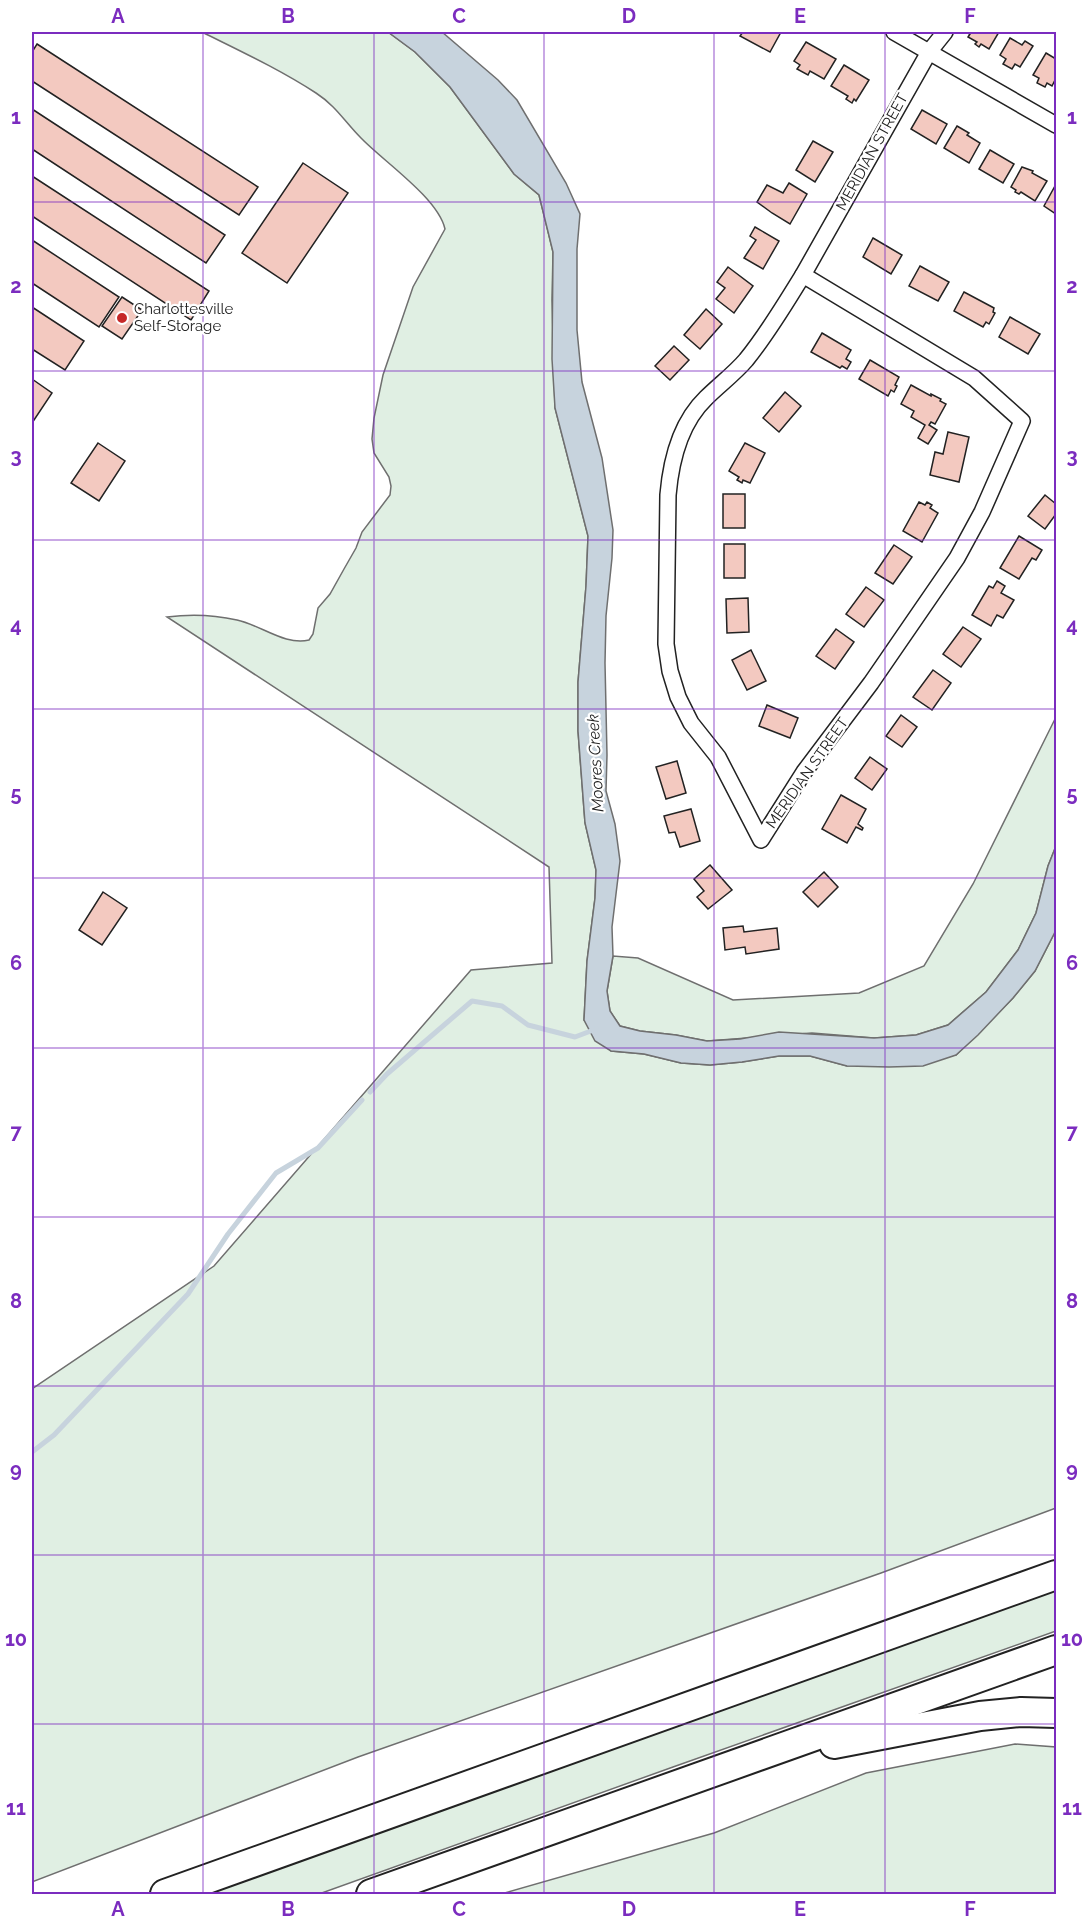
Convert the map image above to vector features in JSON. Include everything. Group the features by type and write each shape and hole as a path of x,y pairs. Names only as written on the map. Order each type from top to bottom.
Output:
{"highway":[{"path":"165,1894 1056,1575"},
{"path":"371,1894 1056,1650"},
{"path":"763,1755 861,1740 916,1727 980,1716 1021,1712 1056,1713"}],"street":[{"path":"894,32 1056,125"},
{"name":"MERIDIAN STREET","path":"803,275 974,378 1022,421 982,512 957,558 871,682 804,772 761,840 718,757 691,723 678,697 670,671 666,644 670,470 687,424 704,399 745,361 771,327 803,275 929,52 945,32"}],"green space":[{"path":"202,32 388,32 415,52 450,87 514,174 539,195 553,252 555,408 588,536 578,682 578,731 585,823 596,870 584,1020 611,1051 644,1054 681,1063 710,1065 779,1056 810,1056 847,1066 956,1055 1013,998 1035,971 1056,930 1056,1508 881,1573 358,1757 32,1882 32,1389 214,1266 471,970 552,963 549,867 167,617 229,618 282,638 309,640 313,634 318,608 330,594 356,548 362,532 390,495 389,477 374,453 372,439 374,418 383,375 413,287 445,229 432,205 409,180 361,138 323,98 274,68"},
{"path":"1056,717 1056,846 1048,866 1036,913 1018,950 986,992 948,1025 916,1035 874,1038 812,1033 707,1041 620,1026 610,1011 607,991 613,956 638,958 733,1000 859,993 924,966 973,884"},
{"path":"1056,1583 1056,1631 319,1894 186,1894"},
{"path":"1015,1744 1056,1747 1056,1894 501,1894 714,1833 866,1773"}],"water":[{"name":"Moores Creek","path":"388,32 442,32 498,80 517,100 566,183 580,214 577,249 577,330 582,382 602,458 613,530 606,616 606,791 615,824 620,861 612,927 613,956 607,991 610,1011 620,1026 707,1041 740,1039 779,1032 874,1038 916,1035 948,1025 986,992 1018,950 1036,913 1048,866 1056,846 1056,930 1035,971 1013,998 956,1055 923,1066 847,1066 810,1056 779,1056 710,1065 681,1063 644,1054 611,1051 595,1041 584,1020 596,870 585,823 578,731 578,682 588,536 555,408 552,359 553,252 539,195 514,174 450,87 415,52"}],"building":[{"path":"743,32 781,32 770,52 740,36"},
{"path":"965,32 999,32 989,49 981,44 979,47 975,44 977,42 968,37 970,34"},
{"path":"1010,38 1022,45 1025,41 1033,46 1020,67 1015,64 1012,69 1003,64 1006,59 1000,55"},
{"path":"806,42 836,59 824,79 810,71 808,75 797,69 800,65 794,61"},
{"path":"37,44 258,187 239,215 32,81 32,52"},
{"path":"1046,53 1056,59 1056,78 1052,86 1047,83 1045,87 1037,83 1039,78 1033,75"},
{"path":"844,65 869,80 856,101 854,99 852,103 846,99 848,96 831,86"},
{"path":"32,109 225,235 206,263 32,149"},
{"path":"922,110 947,124 936,144 911,129"},
{"path":"957,126 980,143 969,163 944,148"},
{"path":"813,141 833,152 815,182 796,170"},
{"path":"990,150 1014,164 1003,183 979,169"},
{"path":"303,163 348,193 287,283 242,253"},
{"path":"1022,167 1033,171 1032,173 1047,181 1035,201 1021,192 1019,194 1015,192 1016,190 1011,187"},
{"path":"32,176 209,291 191,320 32,216"},
{"path":"789,183 807,194 790,224 757,202 767,185 783,193"},
{"path":"1056,187 1056,214 1044,206"},
{"path":"755,227 779,241 763,269 744,258 756,240 750,236"},
{"path":"873,238 902,255 891,274 863,257"},
{"path":"32,240 119,297 99,327 32,283"},
{"path":"920,266 949,282 938,301 909,286"},
{"path":"728,267 753,286 734,313 716,299 725,288 717,282"},
{"path":"964,292 994,308 995,313 989,324 986,322 983,327 954,311"},
{"name":"Charlottesville Self-Storage","path":"122,297 142,310 122,339 102,326"},
{"path":"32,307 84,341 65,370 32,349"},
{"path":"706,309 722,324 700,349 684,335"},
{"path":"1010,317 1040,334 1028,354 999,337"},
{"path":"822,333 851,350 846,359 851,362 847,369 842,366 840,368 811,352"},
{"path":"674,346 689,360 670,380 655,366"},
{"path":"870,360 899,377 894,392 891,390 888,396 859,379"},
{"path":"32,379 52,393 34,420 32,418"},
{"path":"911,385 941,399 940,401 946,404 935,424 931,422 929,425 937,430 928,444 918,438 925,425 911,417 914,411 901,404"},
{"path":"785,392 801,406 779,432 763,418"},
{"path":"948,432 969,437 959,482 930,475 935,452 943,454"},
{"path":"98,443 125,461 99,501 71,483"},
{"path":"745,443 765,453 750,483 743,480 742,483 737,480 739,477 729,471"},
{"path":"723,494 745,494 745,528 723,528"},
{"path":"1045,495 1056,504 1056,514 1045,529 1028,516"},
{"path":"919,502 925,505 927,502 932,505 930,508 938,513 922,542 903,531"},
{"path":"1019,536 1042,550 1036,560 1032,558 1019,579 1000,568"},
{"path":"724,544 745,544 745,578 724,578"},
{"path":"894,545 912,557 893,584 875,573"},
{"path":"997,581 1005,586 1001,593 1014,600 1003,618 997,615 991,626 972,615 989,586 993,588"},
{"path":"866,587 884,600 864,627 846,614"},
{"path":"748,598 749,632 727,633 726,599"},
{"path":"963,627 981,639 961,667 943,654"},
{"path":"836,629 854,642 835,669 816,656"},
{"path":"751,650 766,681 747,690 732,660"},
{"path":"933,670 951,683 932,710 913,697"},
{"path":"767,705 798,718 790,738 759,726"},
{"path":"901,715 917,727 902,747 886,736"},
{"path":"870,757 887,769 872,790 855,778"},
{"path":"677,761 686,793 666,799 656,767"},
{"path":"841,795 866,809 858,824 863,828 862,830 856,827 847,843 822,829"},
{"path":"691,809 700,841 680,847 675,832 669,833 664,816"},
{"path":"710,865 732,890 708,909 697,897 704,891 694,879"},
{"path":"824,872 838,887 818,907 803,892"},
{"path":"103,892 127,908 102,945 79,930"},
{"path":"743,926 744,932 777,928 779,949 746,954 745,947 725,950 723,928"}],"waterway":[{"path":"370,1092 387,1074 472,1001 502,1006 528,1025 575,1037 596,1029"},
{"path":"32,1452 54,1435 188,1294 228,1234 276,1173 318,1148 362,1100"}],"place":[{"name":"Charlottesville Self-Storage","path":"122,318"}]}
